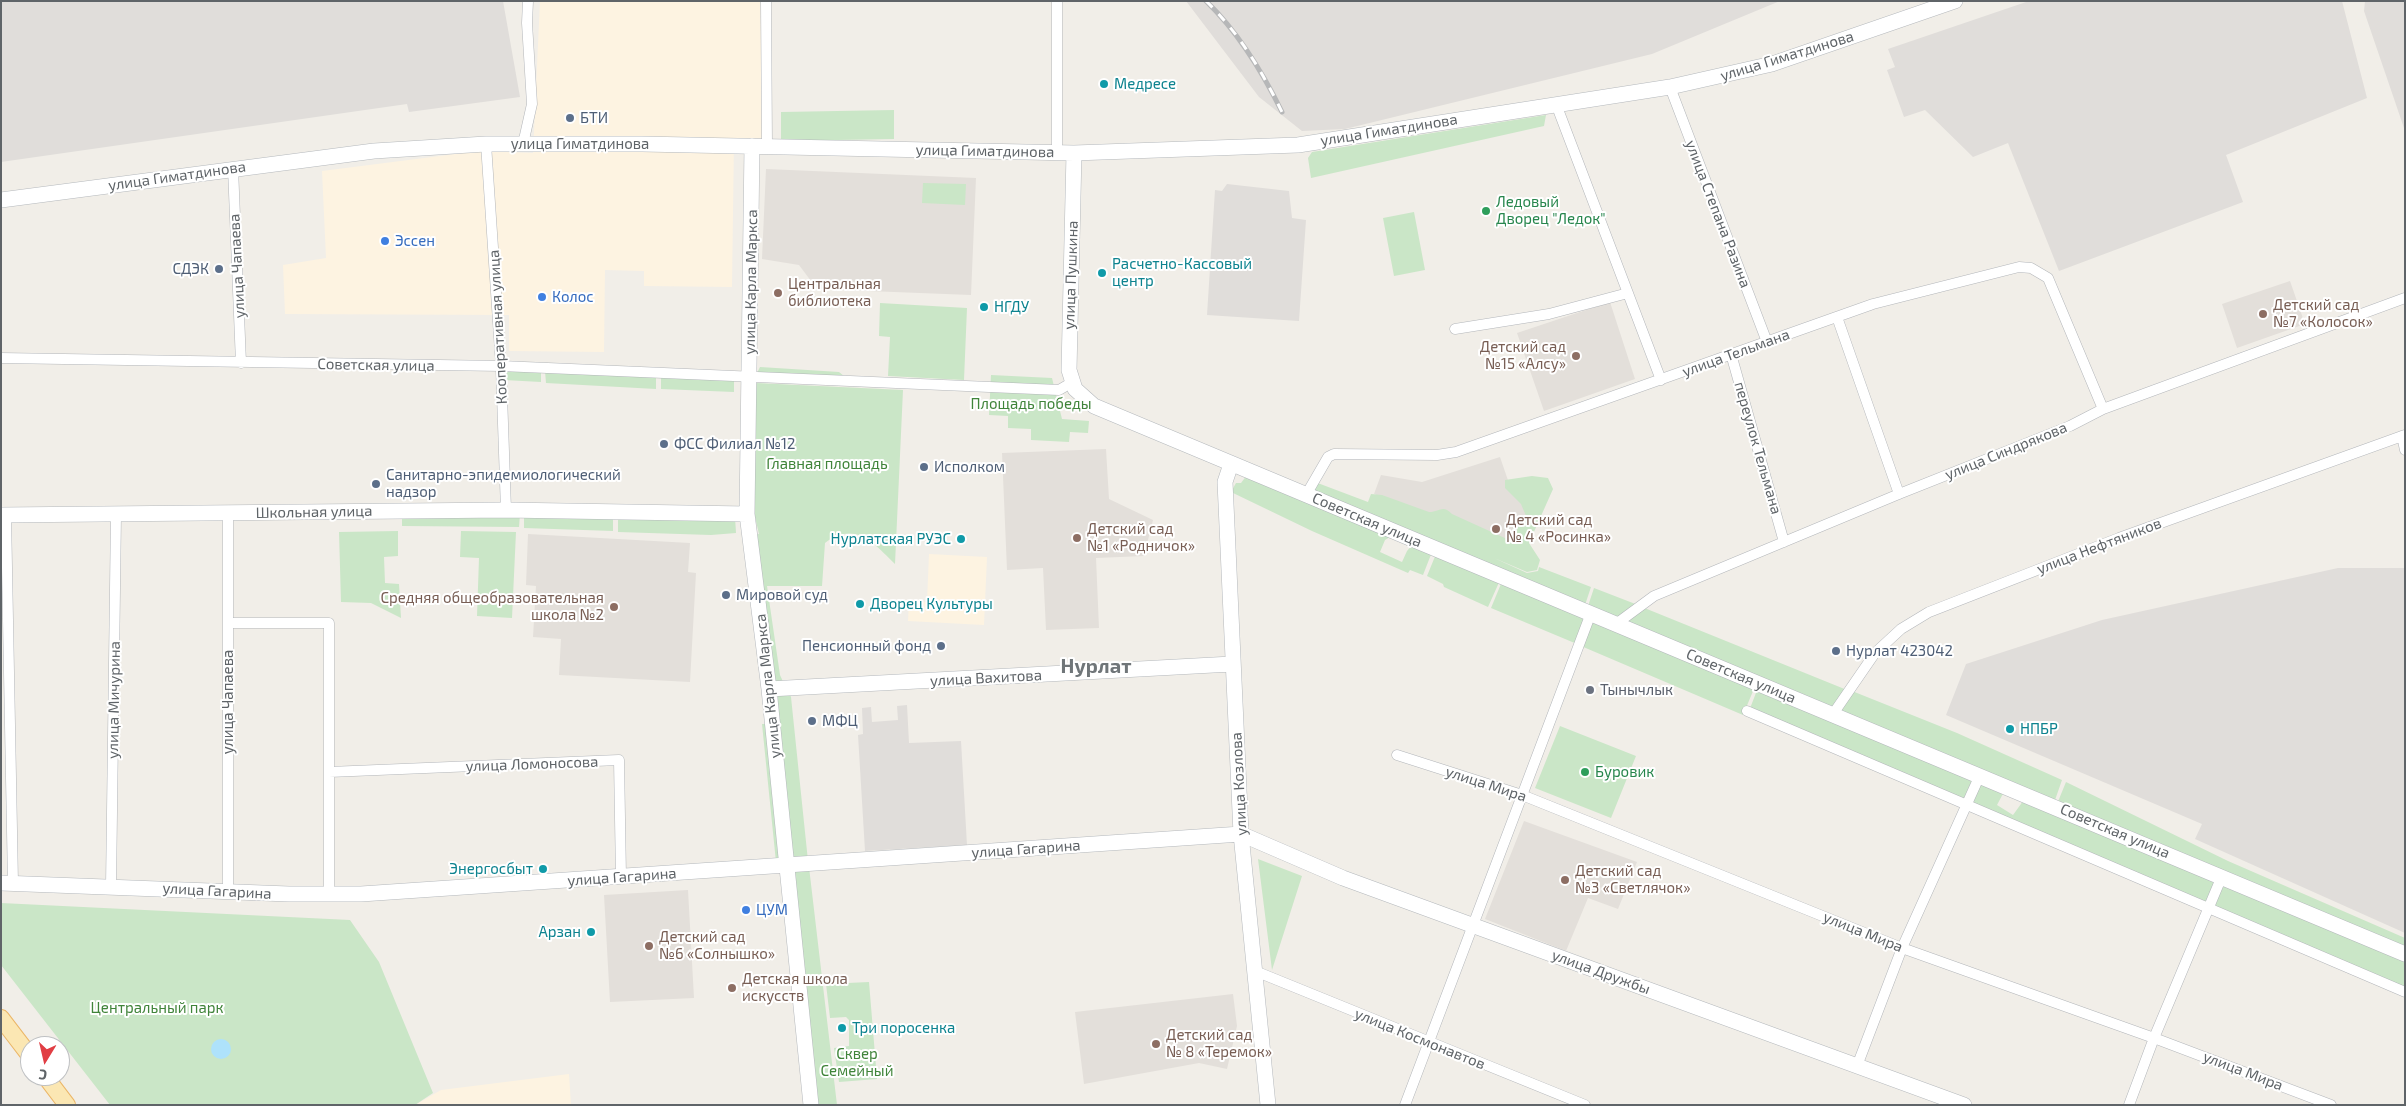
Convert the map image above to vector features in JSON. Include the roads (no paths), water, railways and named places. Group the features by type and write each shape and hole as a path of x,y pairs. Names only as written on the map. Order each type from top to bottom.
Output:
{"main road":[{"path":"1,1018 20,1043"},
{"path":"53,1086 67,1105"}],"street":[{"path":"523,144 532,104 527,23 528,1"},
{"path":"760,146 766,1"},
{"path":"1057,1 1058,152"},
{"name":"улица Гиматдинова","path":"1,200 233,168 374,151 486,144 642,144 1074,153 1298,144 1670,87 1731,75 1772,64 1956,1"},
{"name":"улица Степана Разина","path":"1670,87 1767,342"},
{"path":"1556,104 1661,380"},
{"name":"Кооперативная улица","path":"486,144 501,366 506,510"},
{"name":"улица Карла Маркса","path":"760,146 750,376 747,514 769,689 811,1105"},
{"name":"улица Пушкина","path":"1074,153 1068,362 1075,389"},
{"name":"улица Чапаева","path":"233,168 242,363"},
{"name":"улица Тельмана","path":"1306,495 1328,457 1334,454 1437,455 1456,452 1873,304 1944,284 2019,267 2031,268 2048,278 2103,410"},
{"path":"1455,329 1549,314 1628,293"},
{"name":"улица Синдрякова","path":"1616,624 1654,596 1899,494 2070,426 2103,410 2405,298"},
{"path":"1838,316 1899,494"},
{"name":"переулок Тельмана","path":"1731,354 1784,542"},
{"name":"Советская улица","path":"1,358 501,366 750,376 882,384 1075,389 1104,411 2405,954"},
{"path":"2403,436 2405,450"},
{"name":"улица Нефтяников","path":"1833,714 1876,653 1901,629 1929,612 2119,538 2403,436"},
{"name":"улица Козлова","path":"1231,464 1224,482 1241,834 1268,1105"},
{"name":"Школьная улица","path":"4,515 506,510 747,514"},
{"name":"улица Чапаева","path":"228,513 228,892"},
{"name":"улица Мичурина","path":"111,886 116,514"},
{"path":"4,515 7,883"},
{"path":"1405,1105 1591,613"},
{"path":"228,623 329,623 329,895"},
{"name":"улица Вахитова","path":"769,689 1232,664"},
{"path":"1747,711 2405,992"},
{"name":"улица Мира","path":"1397,755 1522,795 1902,948 2154,1038 2331,1105"},
{"name":"улица Ломоносова","path":"329,772 618,760 621,877"},
{"path":"1857,1066 1902,948 1980,775"},
{"name":"улица Гагарина","path":"7,883 329,895 621,877 1241,834"},
{"name":"улица Дружбы","path":"1241,834 1305,863 1964,1105"},
{"path":"2129,1105 2154,1038 2222,876"},
{"name":"улица Космонавтов","path":"1255,972 1585,1105"}],"water":[{"path":"217,1039 225,1039 231,1045 231,1053 225,1059 217,1059 211,1053 211,1045"}],"railway":[{"path":"1206,1 1229,26 1249,53 1282,112"}],"place":[{"name":"Медресе","path":"1104,84"},
{"name":"БТИ","path":"570,118"},
{"name":"Ледовый Дворец \"Ледок\"","path":"1486,211"},
{"name":"Эссен","path":"385,241"},
{"name":"СДЭК","path":"219,269"},
{"name":"Расчетно-Кассовый центр","path":"1102,273"},
{"name":"Центральная библиотека","path":"778,293"},
{"name":"Колос","path":"542,297"},
{"name":"НГДУ","path":"984,307"},
{"name":"Детский сад №7 «Колосок»","path":"2263,314"},
{"name":"Детский сад №15 «Алсу»","path":"1576,356"},
{"name":"ФСС Филиал №12","path":"664,444"},
{"name":"Исполком","path":"924,467"},
{"name":"Санитарно-эпидемиологический надзор","path":"376,484"},
{"name":"Детский сад № 4 «Росинка»","path":"1496,529"},
{"name":"Детский сад №1 «Родничок»","path":"1077,538"},
{"name":"Нурлатская РУЭС","path":"961,539"},
{"name":"Мировой суд","path":"726,595"},
{"name":"Дворец Культуры","path":"860,604"},
{"name":"Средняя общеобразовательная школа №2","path":"614,607"},
{"name":"Пенсионный фонд","path":"941,646"},
{"name":"Нурлат 423042","path":"1836,651"},
{"name":"Тынычлык","path":"1590,690"},
{"name":"МФЦ","path":"812,721"},
{"name":"НПБР","path":"2010,729"},
{"name":"Буровик","path":"1585,772"},
{"name":"Энергосбыт","path":"543,869"},
{"name":"Детский сад №3 «Светлячок»","path":"1565,880"},
{"name":"ЦУМ","path":"746,910"},
{"name":"Арзан","path":"591,932"},
{"name":"Детский сад №6 «Солнышко»","path":"649,946"},
{"name":"Детская школа искусств","path":"732,988"},
{"name":"Три поросенка","path":"842,1028"},
{"name":"Детский сад № 8 «Теремок»","path":"1156,1044"}],"district":[{"name":"Нурлат","path":"1096,666"}],"park label":[{"name":"Площадь победы","path":"1031,404"},
{"name":"Главная площадь","path":"827,464"},
{"name":"Центральный парк","path":"157,1008"},
{"name":"Сквер Семейный","path":"857,1062"}]}
